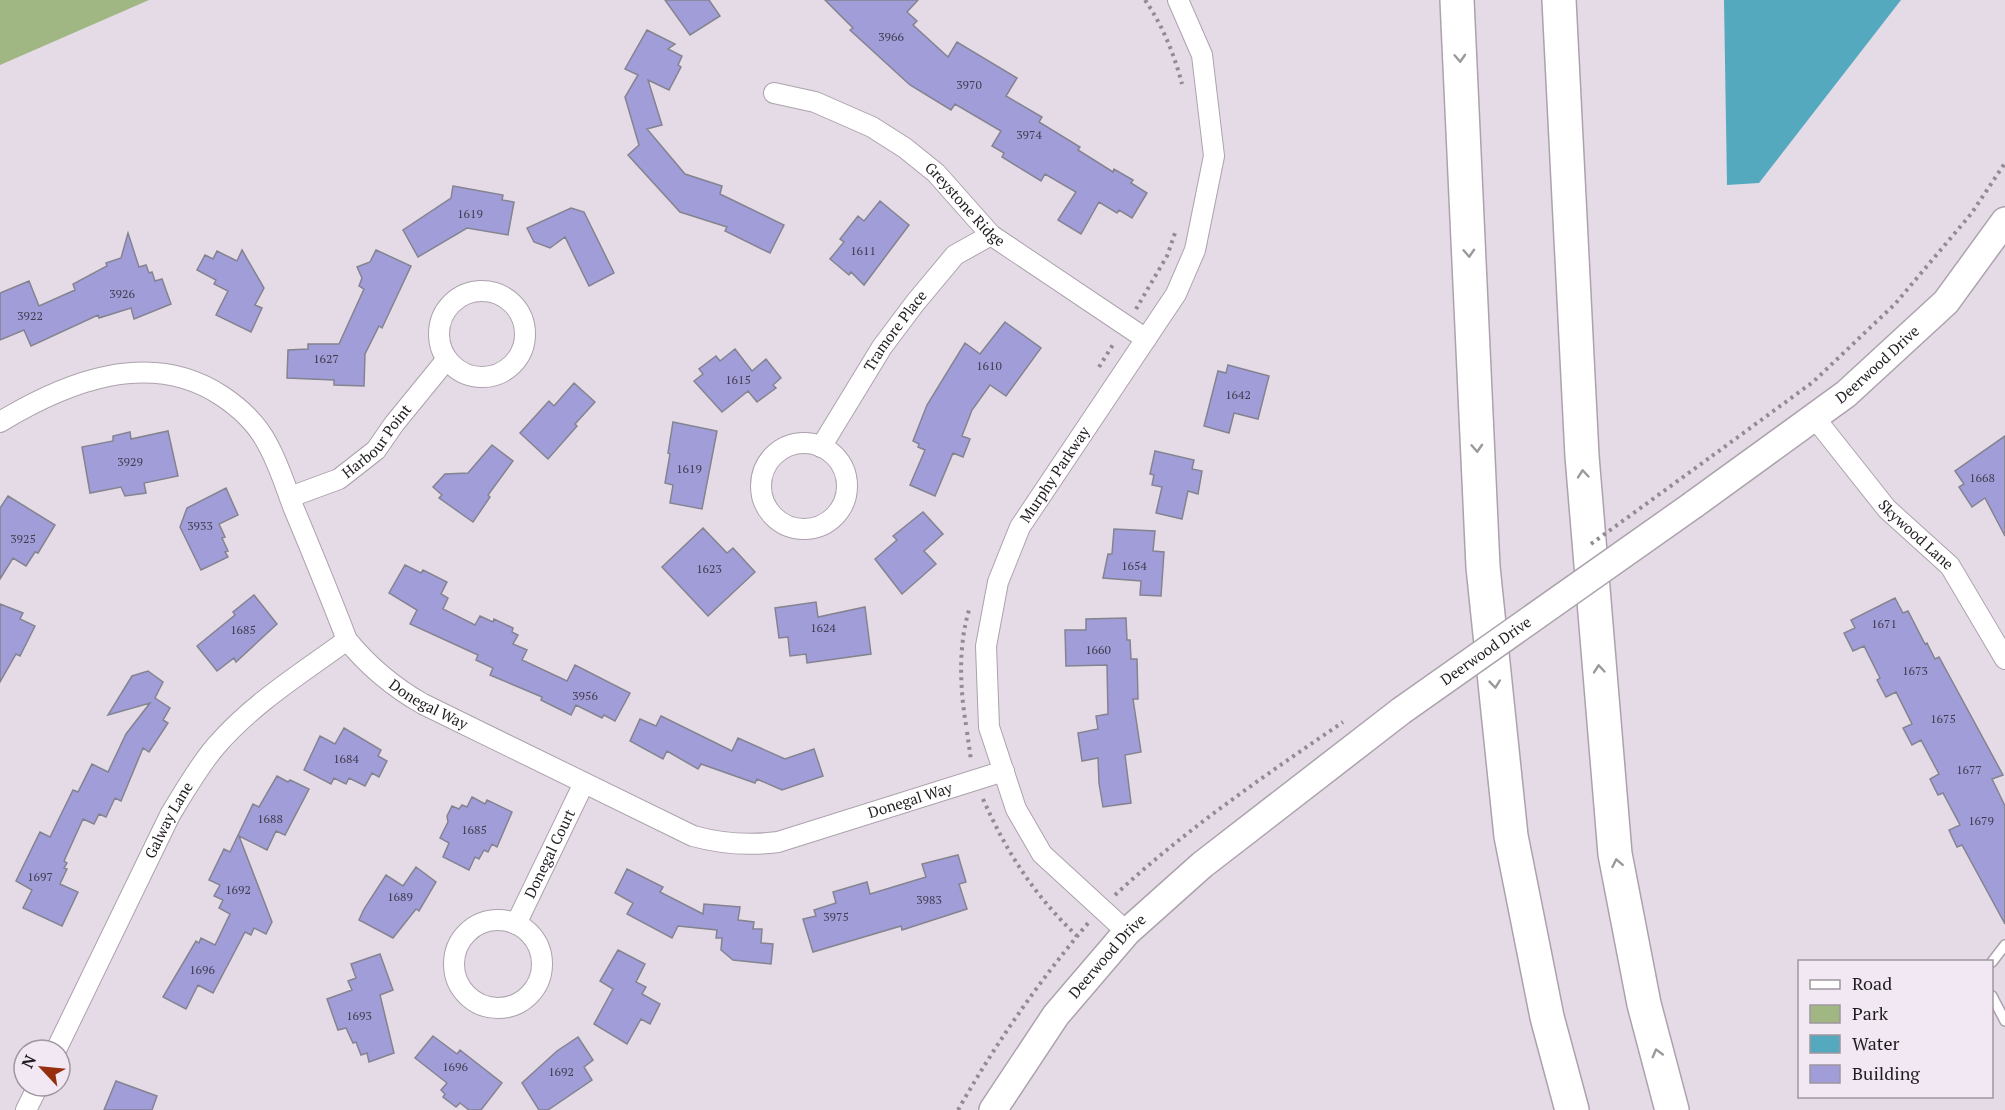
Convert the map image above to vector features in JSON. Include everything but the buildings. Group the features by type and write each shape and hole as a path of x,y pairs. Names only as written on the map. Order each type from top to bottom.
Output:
{"highway":[{"path":"1457,0 1483,567 1510,836 1547,1017 1572,1110"},
{"path":"1559,0 1582,456 1615,854 1644,1004 1672,1110"}],"street":[{"name":"Murphy Parkway","path":"1127,932 1042,854 1016,809 989,727 986,646 998,582 1020,527 1176,294 1196,250 1214,156 1202,55 1178,0"},
{"name":"Greystone Ridge","path":"774,93 815,102 872,127 905,148 936,172 992,235 1146,339"},
{"name":"Deerwood Drive","path":"993,1110 1056,1015 1127,932 1202,865 1401,711 1846,394 1946,302 2005,221"},
{"name":"Tramore Place","path":"821,447 882,347 915,303 955,255 992,235"},
{"path":"484,291 504,297 519,311 524,323 523,350 506,370 494,376 481,378 456,369 447,359 440,347 441,320 448,307 458,298 470,292 484,291"},
{"name":"Harbour Point","path":"290,497 339,479 376,450 394,424 447,359"},
{"name":"Donegal Way","path":"0,422 39,399 106,375 148,371 177,376 216,392 251,421 268,444 347,640 381,676 402,692 693,836 722,844 749,846 778,842 1004,771"},
{"name":"Skywood Lane","path":"1814,417 1887,509 1950,566 2005,659"},
{"path":"808,443 821,447 832,454 842,465 846,478 846,493 842,506 834,517 822,525 808,529 794,528 781,523 771,514 762,497 762,478 766,466 773,456 784,448 808,443"},
{"name":"Galway Lane","path":"62,1038 170,815 197,771 215,747 259,704 347,640"},
{"name":"Donegal Court","path":"516,924 584,783"},
{"path":"490,920 503,920 516,924 527,931 541,953 542,966 539,979 523,1000 512,1005 499,1008 474,1001 457,981 454,968 459,942 478,924 490,920"}],"lane":[{"path":"1993,961 2005,945"},
{"path":"1993,998 2005,1021"}],"path":[{"path":"1712,456 1813,382 1895,304 1971,214 2005,164"}],"green space":[{"path":"0,0 149,0 0,65"}],"water":[{"path":"1724,0 1901,0 1759,183 1727,185"}]}
